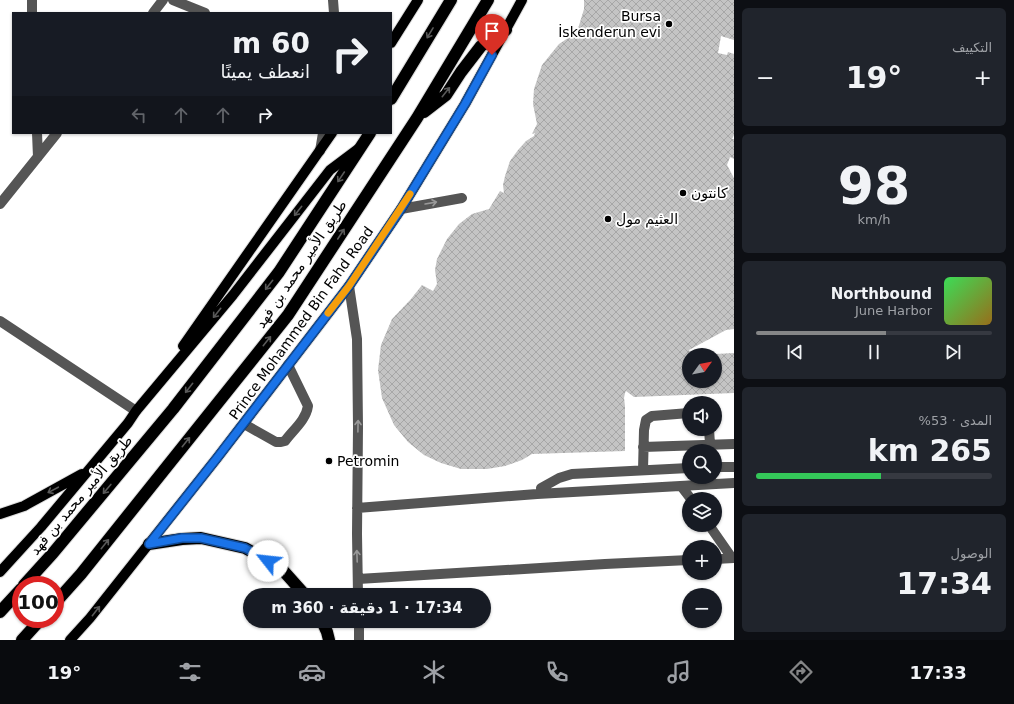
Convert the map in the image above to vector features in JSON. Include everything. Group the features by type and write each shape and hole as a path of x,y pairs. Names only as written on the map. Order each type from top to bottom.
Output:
{"highway":[{"path":"392,97 451,0"},
{"name":"طريق الأمير محمد بن فهد","path":"64,593 81,574 288,315 417,118 488,0"},
{"path":"417,118 446,95 481,46 506,30"},
{"name":"طريق الأمير محمد بن فهد","path":"32,576 173,409 279,272 369,134"},
{"path":"149,544 182,538 201,538 245,548 280,567 299,588"},
{"path":"0,612 12,599"},
{"path":"22,640 33,628"},
{"path":"326,628 329,640"}],"main road":[{"path":"392,41 418,0"},
{"name":"Prince Mohammed Bin Fahd Road","path":"70,640 90,618 244,424 349,286 401,209 465,104 522,0"},
{"path":"0,572 41,527 128,423 331,134"},
{"path":"136,411 232,295 330,170 364,144"},
{"path":"0,514 24,506 87,472"}],"street":[{"path":"32,0 32,12"},
{"path":"154,12 163,0"},
{"path":"173,0 203,12"},
{"path":"333,0 334,12"},
{"path":"37,134 38,157"},
{"path":"0,204 56,134"},
{"path":"319,152 323,134"},
{"path":"401,209 462,198"},
{"path":"349,286 357,339 358,588"},
{"path":"0,321 136,411"},
{"path":"244,424 276,442 281,442 284,441 304,417 308,406 288,365"},
{"path":"643,470 644,430 646,420 652,416 682,414"},
{"path":"709,436 710,444"},
{"path":"722,444 734,444"},
{"path":"643,447 682,445"},
{"path":"722,467 734,467"},
{"path":"541,488 559,478 572,474 682,468"},
{"path":"357,508 537,494 734,483"},
{"path":"682,486 686,492"},
{"path":"714,532 733,558"},
{"path":"722,559 733,558"},
{"path":"358,578 682,560"},
{"path":"359,628 359,640"}],"building":[{"name":"العثيم مول","path":"584,0 734,0 734,40 721,36 718,53 727,55 728,52 734,54 734,135 732,139 734,139 734,159 730,157 727,165 734,178 734,329 726,330 693,348 682,348 682,388 722,388 722,354 734,353 734,393 634,397 626,391 624,398 625,451 532,454 522,460 505,466 487,469 461,469 441,463 424,455 408,442 394,425 382,398 378,370 381,345 392,319 422,285 433,291 437,284 435,270 437,259 447,239 459,224 472,214 489,209 500,191 504,193 503,185 510,161 526,141 534,136 535,133 532,134 537,124 533,104 534,89 542,65 559,44 577,32 584,9"}],"slow traffic":[{"path":"328,313 349,286 410,194"}],"place":[{"name":"Bursa İskenderun evi","path":"669,24"},
{"name":"كانتون","path":"683,193"},
{"name":"العثيم مول","path":"608,219"},
{"name":"Petromin","path":"329,461"}],"route":[{"path":"268,561 245,548 201,538 182,538 149,544 349,286 401,209 465,104 492,55"}]}
